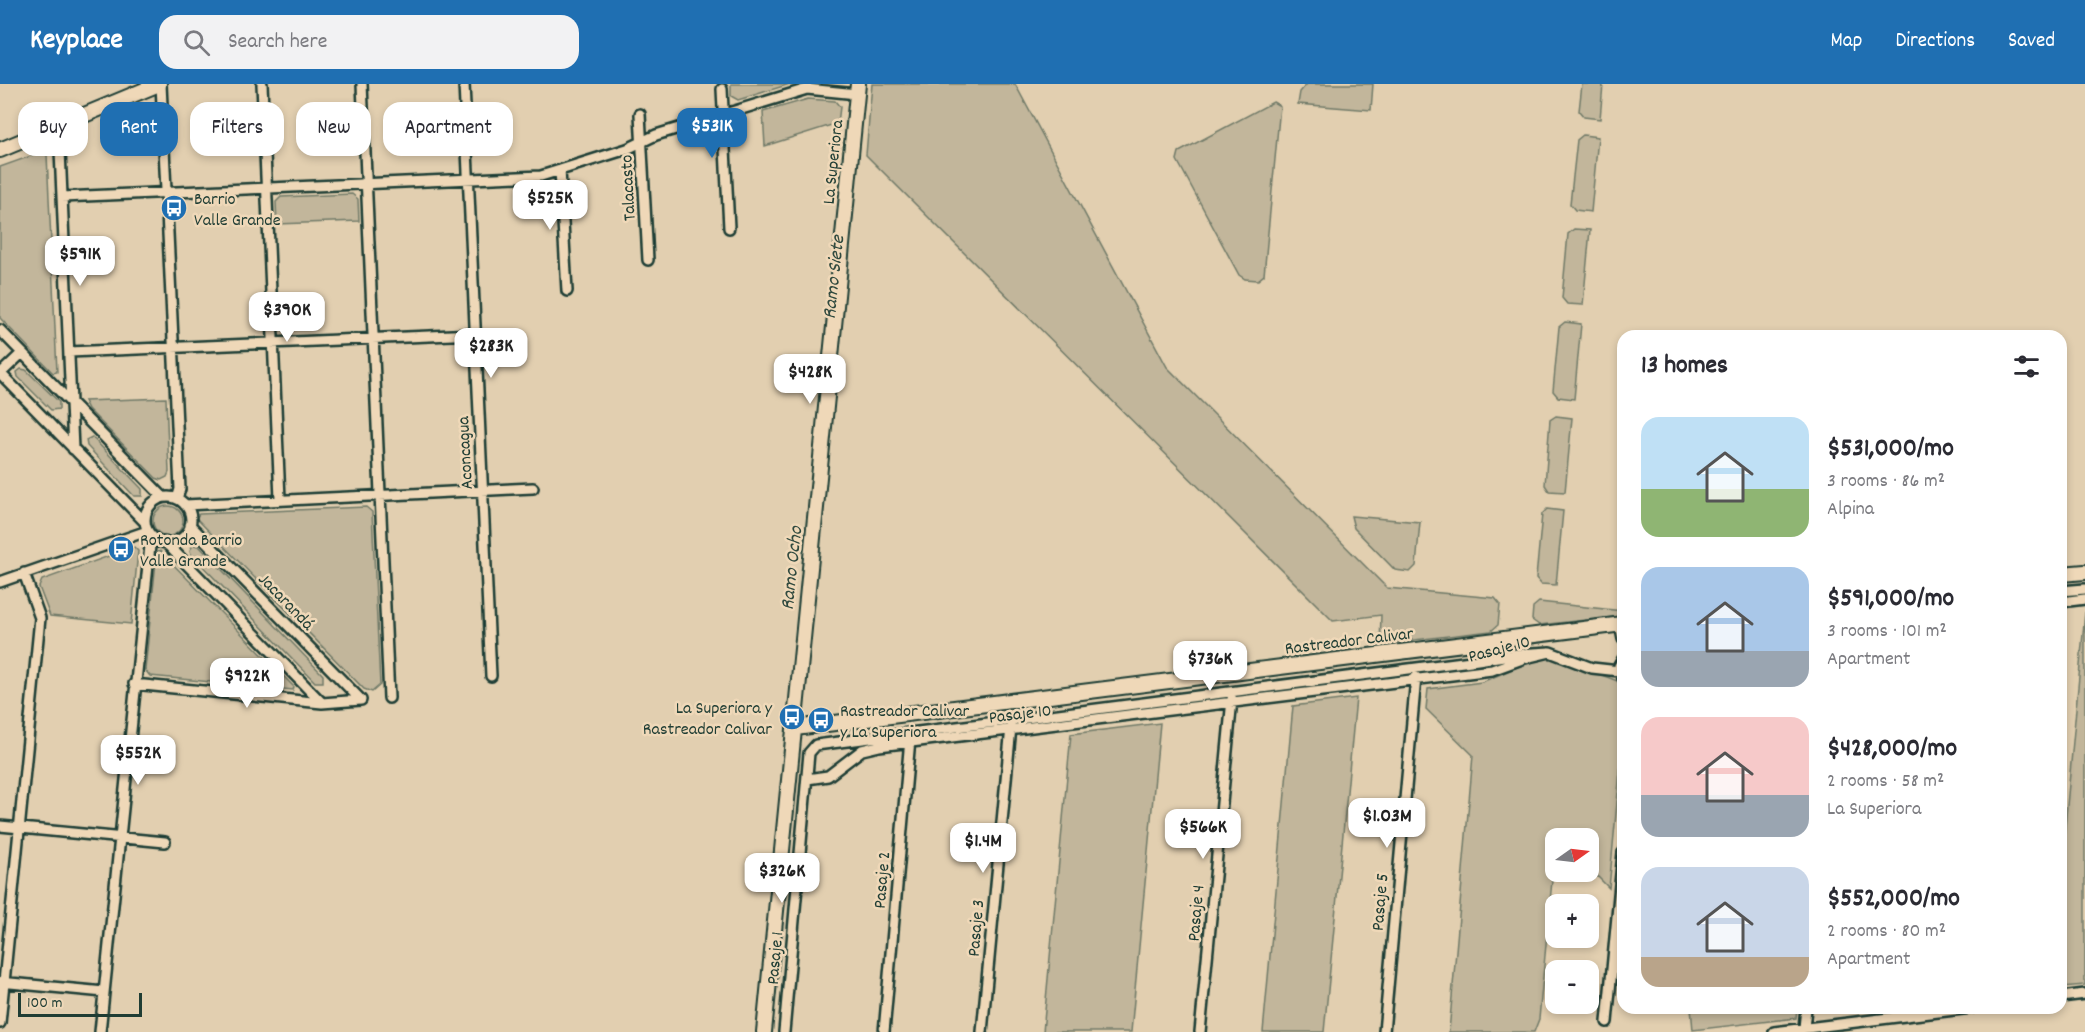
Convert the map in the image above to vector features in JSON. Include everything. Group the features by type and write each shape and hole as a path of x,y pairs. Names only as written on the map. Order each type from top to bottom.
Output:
{"street":[{"path":"88,115 160,84 180,489 181,502 190,515 190,525 184,537 167,544"},
{"path":"262,84 280,499"},
{"path":"362,84 389,698"},
{"name":"Aconcagua","path":"464,84 491,676"},
{"path":"722,89 729,228"},
{"path":"62,197 541,176 627,149 656,135 807,89 857,89"},
{"name":"La Superiora","path":"764,1032 857,89"},
{"name":"Talacasto","path":"640,114 648,260"},
{"path":"0,150 18,143"},
{"path":"60,156 74,449"},
{"path":"560,170 567,291"},
{"path":"0,330 164,497 181,502 533,488"},
{"path":"69,352 476,334"},
{"path":"22,353 0,374 74,449 147,529 167,544 322,702"},
{"path":"100,1032 134,684 148,508 152,503 164,497"},
{"name":"Jacarandá","path":"190,525 361,700 322,702"},
{"path":"0,582 147,529"},
{"path":"2067,574 2085,572"},
{"path":"0,1023 2,982 40,618 24,573"},
{"path":"2067,590 2085,588"},
{"path":"2067,601 2085,599"},
{"name":"Rastreador Calivar","path":"795,728 1617,625"},
{"name":"Pasaje 10","path":"1550,652 1492,670 910,742 862,750 828,776 807,779 809,753 816,745 911,732 1517,654 1550,652 1593,668 1617,673"},
{"name":"Pasaje 5","path":"1384,1032 1417,668"},
{"path":"134,684 322,702"},
{"name":"Pasaje 4","path":"1200,1032 1233,690"},
{"name":"Pasaje 3","path":"982,1032 1011,719"},
{"name":"Pasaje 2","path":"884,1032 911,732"},
{"name":"Pasaje 1","path":"784,1032 807,779"},
{"path":"0,826 165,843"},
{"path":"1607,1022 1617,916"},
{"path":"2,982 104,992"},
{"path":"2067,996 2085,994"},
{"path":"1804,1028 1805,1014"},
{"path":"1774,1032 1921,1014"}],"shaded area":[{"path":"731,84 790,84 738,100 731,96"},
{"path":"872,84 1015,84 1167,367 1387,588 1495,598 1500,604 1498,625 1491,631 1380,644 1381,615 1333,621 866,155"},
{"path":"1307,84 1373,84 1371,110 1298,104 1300,92"},
{"path":"1582,84 1603,84 1600,119 1584,117 1579,111"},
{"path":"808,99 835,101 840,107 838,123 765,146 763,112"},
{"path":"1273,102 1280,106 1264,275 1258,280 1245,279 1239,275 1177,160 1179,152"},
{"path":"1583,135 1598,137 1591,212 1575,210 1570,204 1577,140"},
{"path":"31,156 47,156 57,372 53,373 0,318 0,167"},
{"path":"352,194 358,199 359,221 277,224 276,202 281,197"},
{"path":"1574,229 1590,230 1583,305 1567,304 1562,298 1568,234"},
{"path":"1565,322 1581,324 1574,399 1558,397 1553,391 1559,327"},
{"path":"21,369 26,370 59,402 59,409 51,410 18,377 17,372"},
{"path":"166,398 169,472 167,477 161,480 156,478 88,409 84,401"},
{"path":"1556,416 1572,418 1565,492 1549,491 1545,485 1550,420"},
{"path":"92,437 142,489 142,496 134,496 87,446 86,440"},
{"path":"168,506 179,510 183,521 179,532 168,536 157,532 153,521 157,510"},
{"path":"366,507 372,512 380,685 372,692 364,689 196,518 199,514"},
{"path":"1547,509 1563,511 1556,585 1541,584 1536,578 1542,514"},
{"path":"1351,516 1420,522 1416,566 1410,572 1395,570 1354,528"},
{"path":"193,545 199,546 323,675 323,682 315,682 191,554 190,550"},
{"path":"134,547 138,551 131,624 50,616 39,587 42,580"},
{"path":"160,551 294,687 293,690 150,676 145,670 157,552"},
{"path":"1539,602 1617,610 1617,617 1539,625 1532,620 1533,607"},
{"path":"2085,612 2085,985 2067,987 2067,806"},
{"path":"1548,657 1617,681 1617,803 1609,888 1599,878 1599,828 1545,828 1545,882 1552,882 1551,894 1545,894 1546,948 1539,1019 1534,1032 1449,1032 1473,755 1426,709 1428,689 1482,682 1529,662"},
{"path":"1356,698 1324,1032 1263,1032 1293,706"},
{"path":"1160,723 1131,1032 1043,1032 1071,734"},
{"path":"1692,1014 1796,1014 1796,1018 1693,1030"}],"place":[{"name":"Barrio Valle Grande","path":"174,208"},
{"name":"Rotonda Barrio Valle Grande","path":"121,549"},
{"name":"La Superiora y Rastreador Calivar","path":"792,717"},
{"name":"Rastreador Calivar y La Superiora","path":"821,720"}],"water label":[{"name":"Ramo Siete","path":"832,277"},
{"name":"Ramo Ocho","path":"790,568"}]}
